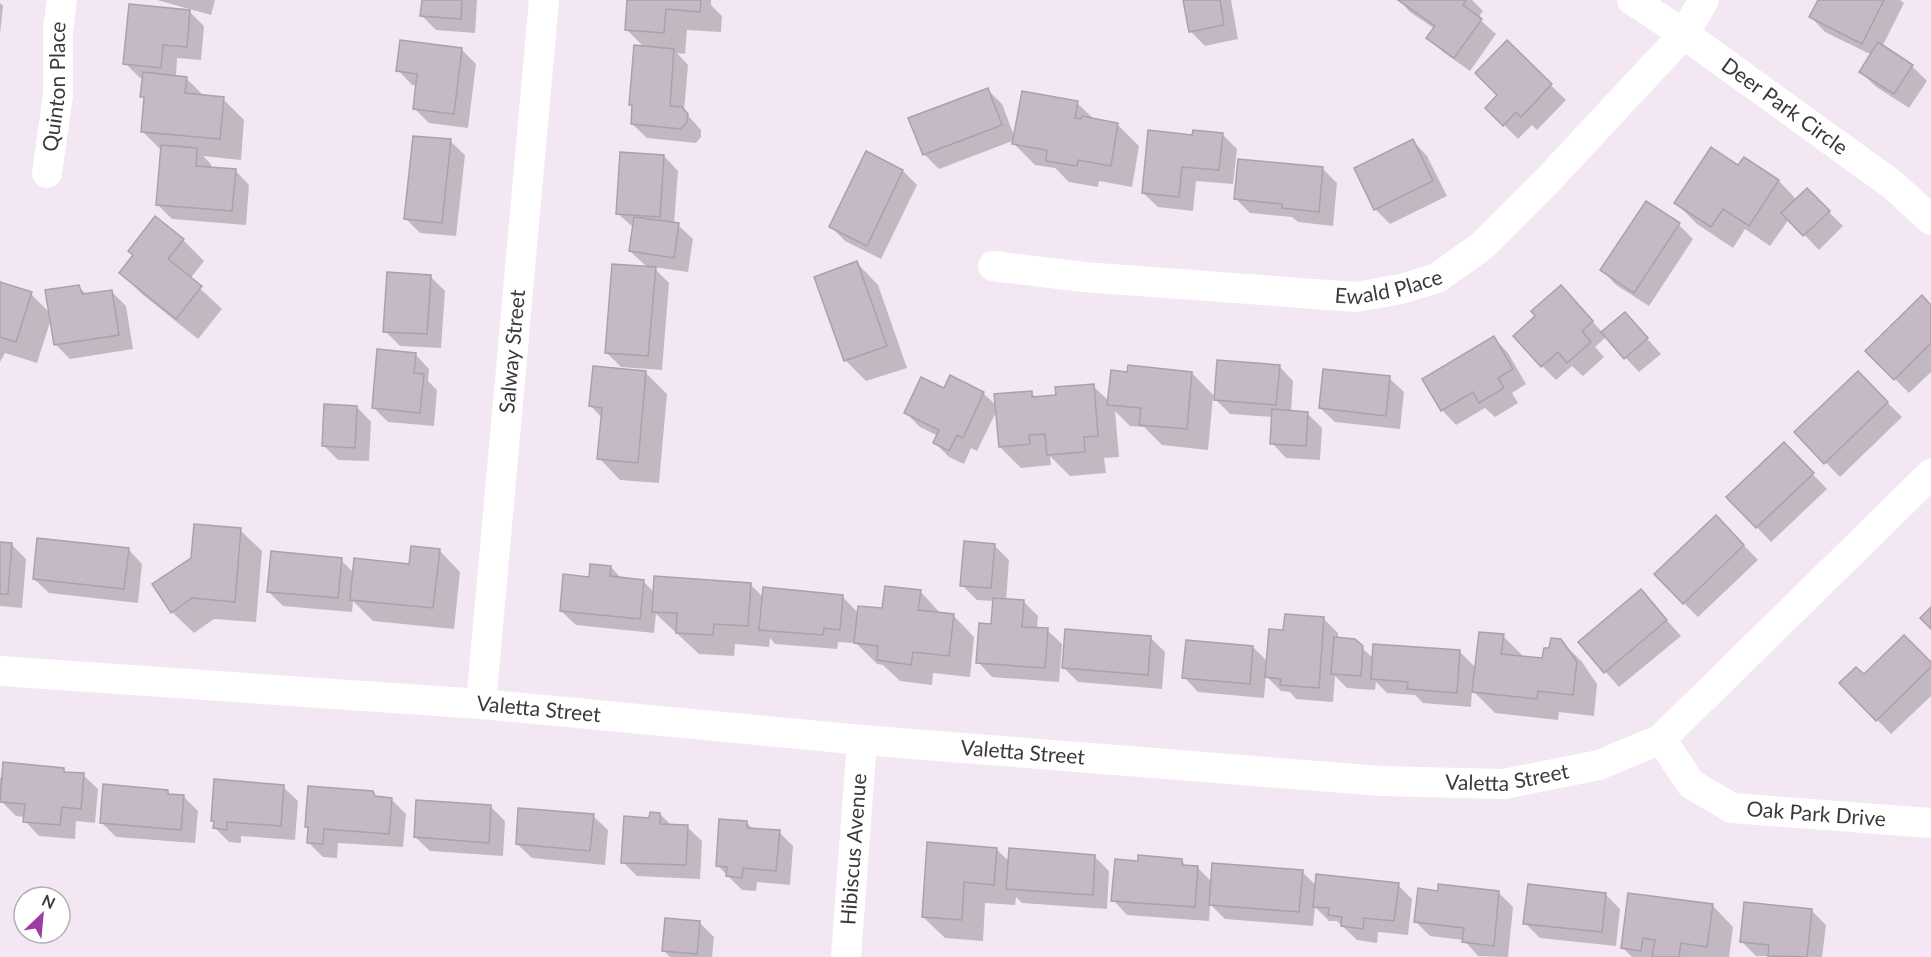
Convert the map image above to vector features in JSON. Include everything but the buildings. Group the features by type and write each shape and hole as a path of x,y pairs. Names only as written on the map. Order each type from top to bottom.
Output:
{"street":[{"name":"Quinton Place","path":"47,173 58,95 58,30 62,0"},
{"name":"Salway Street","path":"481,704 544,0"},
{"name":"Deer Park Circle","path":"1632,0 1684,34 1893,185 1931,220"},
{"name":"Ewald Place","path":"993,266 1084,277 1356,297 1401,289 1437,278 1482,246 1546,182 1684,34 1704,0"},
{"name":"Valetta Street","path":"0,671 481,704 862,740 1381,781 1504,784 1599,765 1661,739 1931,474"},
{"name":"Oak Park Drive","path":"1661,739 1691,784 1732,808 1931,823"},
{"name":"Hibiscus Avenue","path":"846,957 862,740"}]}
